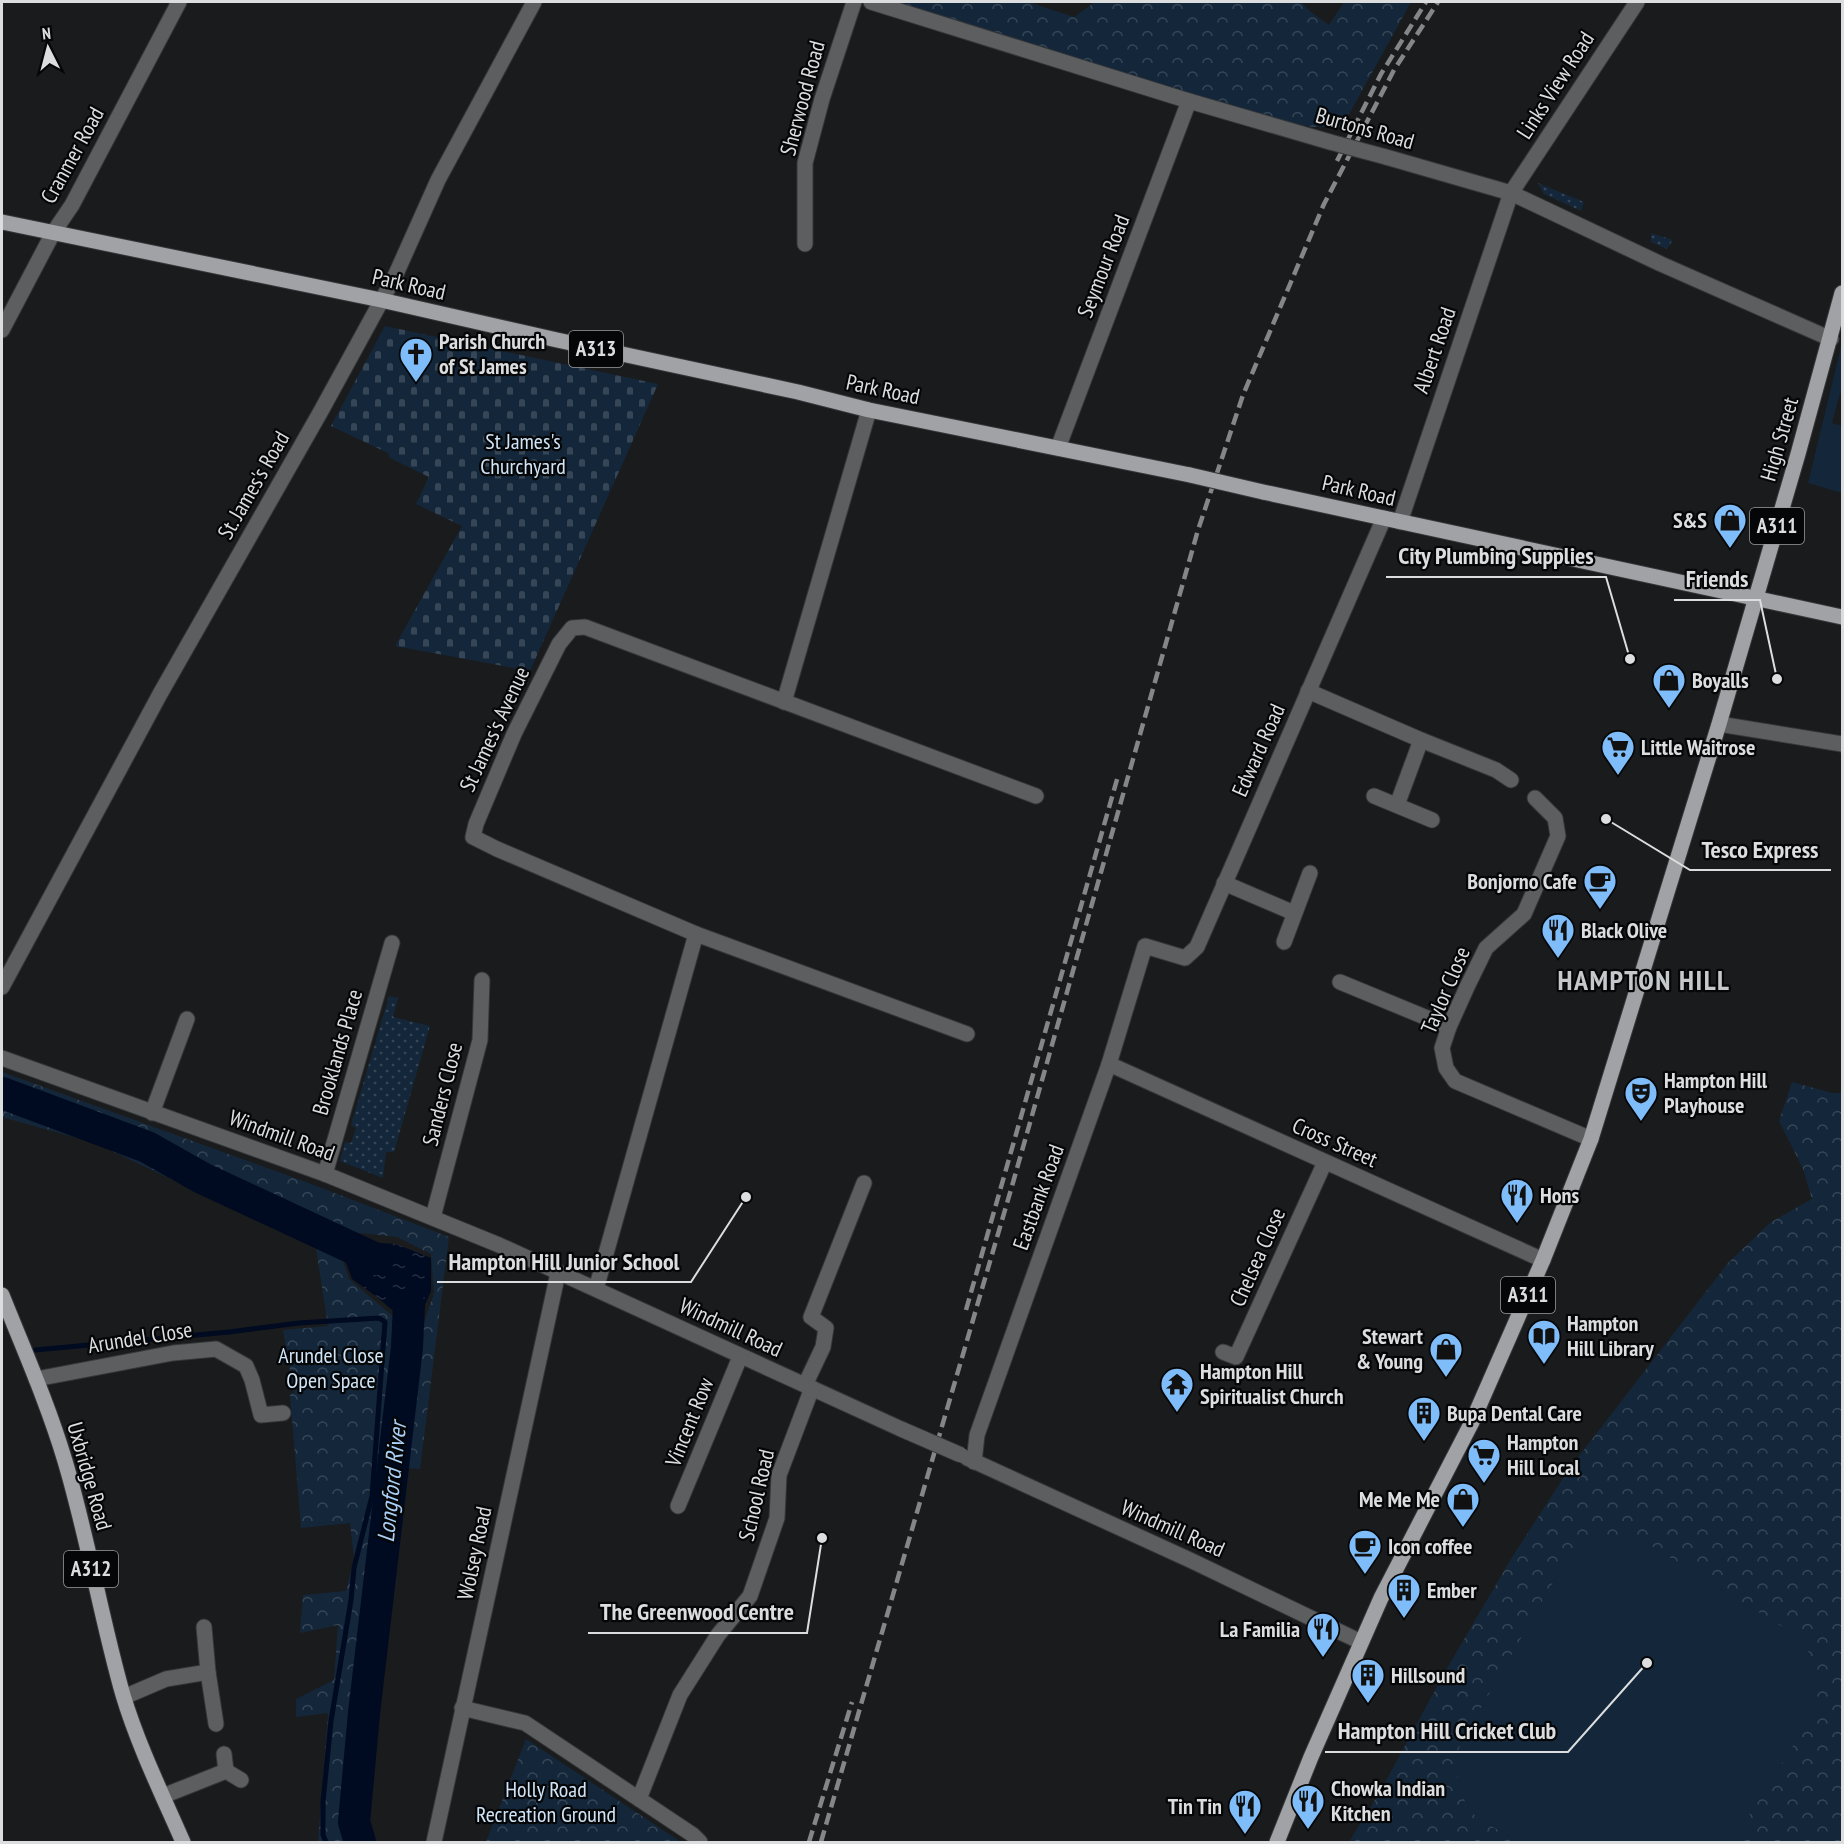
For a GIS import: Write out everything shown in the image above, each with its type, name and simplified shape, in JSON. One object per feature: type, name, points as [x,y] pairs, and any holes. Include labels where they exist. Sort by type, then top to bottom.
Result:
[{"type":"main road","name":"Park Road","points":[[2,222],[381,300],[798,392],[869,410],[1190,475],[1755,598]]},
{"type":"main road","name":"A311","points":[[1831,339],[1842,293]]},
{"type":"main road","name":"High Street","points":[[1719,724],[1831,339]]},
{"type":"main road","name":"A313","points":[[1755,598],[1842,617]]},
{"type":"main road","name":"A311","points":[[1277,1842],[1361,1642],[1472,1422],[1543,1260],[1591,1139],[1719,724]]},
{"type":"main road","name":"Uxbridge Road","points":[[2,1295],[36,1379],[64,1459],[80,1514],[101,1611],[124,1697],[183,1842]]},
{"type":"street","name":"Cranmer Road","points":[[2,330],[53,233],[72,205],[179,2]]},
{"type":"street","name":"St. James's Road","points":[[2,987],[160,694],[396,274],[438,180],[534,2]]},
{"type":"street","name":"Sherwood Road","points":[[805,244],[805,163],[822,99],[854,2]]},
{"type":"street","name":"Burtons Road","points":[[871,2],[1190,101],[1511,194],[1661,264],[1831,339]]},
{"type":"street","name":"Links View Road","points":[[1511,194],[1637,2]]},
{"type":"street","name":"Seymour Road","points":[[1058,448],[1190,101]]},
{"type":"street","name":"Albert Road","points":[[1392,520],[1511,194]]},
{"type":"street","points":[[784,702],[869,410]]},
{"type":"street","name":"Edward Road","points":[[1145,946],[1185,958],[1197,947],[1308,691],[1392,520]]},
{"type":"street","name":"St James's Avenue","points":[[967,1034],[696,934],[473,837],[480,813],[514,734],[554,654],[572,628],[585,627],[1036,796]]},
{"type":"street","points":[[1308,691],[1496,770],[1510,780]]},
{"type":"street","points":[[1719,724],[1842,744]]},
{"type":"street","points":[[1397,805],[1421,740]]},
{"type":"street","points":[[1374,796],[1432,820]]},
{"type":"street","name":"Taylor Close","points":[[1535,798],[1555,818],[1558,836],[1524,914],[1486,948],[1442,1048],[1446,1068],[1455,1081],[1591,1139]]},
{"type":"street","points":[[1284,942],[1310,873]]},
{"type":"street","points":[[1224,883],[1294,913]]},
{"type":"street","points":[[596,1289],[696,934]]},
{"type":"street","name":"Brooklands Place","points":[[325,1174],[392,943]]},
{"type":"street","name":"Eastbank Road","points":[[968,1459],[1109,1064],[1145,946]]},
{"type":"street","name":"Sanders Close","points":[[433,1217],[480,1040],[482,980]]},
{"type":"street","points":[[1340,982],[1449,1028]]},
{"type":"street","points":[[152,1113],[187,1019]]},
{"type":"street","name":"Windmill Road","points":[[2,1058],[325,1174],[433,1217],[1190,1560],[1361,1642]]},
{"type":"street","name":"Cross Street","points":[[1109,1064],[1543,1260]]},
{"type":"street","name":"Chelsea Close","points":[[1223,1352],[1236,1357],[1325,1162]]},
{"type":"street","name":"School Road","points":[[639,1799],[680,1695],[718,1635],[750,1596],[777,1518],[779,1475],[823,1347],[826,1328],[811,1317],[864,1183]]},
{"type":"street","name":"Wolsey Road","points":[[434,1842],[558,1273]]},
{"type":"street","name":"Arundel Close","points":[[36,1379],[173,1353],[216,1349],[246,1366],[261,1415],[283,1413]]},
{"type":"street","name":"Vincent Row","points":[[678,1506],[740,1356]]},
{"type":"street","points":[[204,1627],[216,1724]]},
{"type":"street","points":[[124,1697],[166,1679],[208,1672]]},
{"type":"street","points":[[462,1708],[525,1723],[700,1842]]},
{"type":"street","points":[[224,1754],[226,1772]]},
{"type":"street","points":[[163,1796],[226,1772],[241,1780]]},
{"type":"green space","points":[[897,2],[1028,2],[1074,17],[1095,2],[1301,2],[1329,25],[1344,2],[1411,2],[1342,127],[1312,127],[1245,112]]},
{"type":"green space","points":[[1538,183],[1584,202],[1581,211],[1544,194]]},
{"type":"green space","points":[[1651,233],[1673,240],[1667,249],[1651,242]]},
{"type":"green space","name":"St James's Churchyard","points":[[385,326],[658,384],[530,671],[395,646],[462,526],[416,504],[429,477],[390,458],[388,453],[331,426]]},
{"type":"green space","points":[[1842,343],[1842,394],[1840,393],[1832,423],[1842,426],[1842,493],[1808,483]]},
{"type":"green space","points":[[389,996],[398,998],[393,1017],[430,1026],[394,1152],[386,1152],[383,1178],[340,1161],[345,1142],[351,1143],[356,1128],[351,1125]]},
{"type":"green space","points":[[2,1072],[306,1182],[449,1237],[420,1469],[404,1468],[422,1329],[434,1293],[431,1254],[397,1237],[350,1232],[147,1140],[2,1086]]},
{"type":"green space","points":[[1792,1082],[1832,1093],[1842,1093],[1842,1842],[1349,1842],[1381,1790],[1446,1670],[1511,1559],[1569,1469],[1728,1263],[1771,1222],[1812,1199],[1803,1169],[1779,1121]]},
{"type":"green space","name":"Arundel Close Open Space","points":[[2,1098],[85,1127],[145,1152],[337,1242],[349,1279],[395,1318],[410,1349],[383,1505],[390,1532],[374,1566],[353,1757],[363,1777],[350,1792],[350,1842],[318,1842],[328,1713],[296,1717],[296,1699],[334,1680],[338,1625],[300,1633],[303,1595],[346,1591],[354,1558],[350,1523],[301,1528],[290,1394],[294,1393],[283,1330],[328,1326],[316,1248],[95,1143],[2,1117]]},
{"type":"green space","points":[[1625,1538],[1645,1542],[1794,1634],[1802,1642],[1812,1660],[1815,1679],[1815,1711],[1732,1842],[1519,1842],[1477,1818],[1466,1804],[1460,1789],[1456,1756],[1462,1741],[1563,1565],[1591,1544]]},
{"type":"green space","name":"Holly Road Recreation Ground","points":[[526,1739],[681,1842],[486,1842]]},
{"type":"water","points":[[338,1240],[396,1244],[431,1258],[431,1291],[407,1347],[398,1315],[352,1279]]},
{"type":"waterway","name":"Longford River","points":[[2,1093],[147,1147],[202,1178],[376,1259]]},
{"type":"waterway","name":"Longford River","points":[[360,1842],[354,1822],[364,1713],[407,1347],[409,1305]]},
{"type":"waterway","points":[[35,1350],[229,1332],[299,1323],[379,1318],[385,1322],[372,1496],[354,1568],[331,1721],[323,1802],[323,1835],[326,1842]]},
{"type":"railway","points":[[1337,161],[1381,74],[1426,2]]},
{"type":"railway","points":[[821,1842],[1014,1179],[1198,530],[1243,395],[1324,204],[1394,70],[1438,2]]},
{"type":"railway","points":[[966,1310],[1118,776]]},
{"type":"railway","points":[[809,1842],[852,1702]]},
{"type":"place","name":"Parish Church of St James","points":[[416,383]]},
{"type":"place","name":"S&S","points":[[1730,549]]},
{"type":"place","name":"City Plumbing Supplies","points":[[1630,659]]},
{"type":"place","name":"Friends","points":[[1777,679]]},
{"type":"place","name":"Boyalls","points":[[1669,709]]},
{"type":"place","name":"Little Waitrose","points":[[1618,776]]},
{"type":"place","name":"Tesco Express","points":[[1606,819]]},
{"type":"place","name":"Bonjorno Cafe","points":[[1600,910]]},
{"type":"place","name":"Black Olive","points":[[1558,959]]},
{"type":"place","name":"Hampton Hill Playhouse","points":[[1641,1122]]},
{"type":"place","name":"Hampton Hill Junior School","points":[[746,1197]]},
{"type":"place","name":"Hons","points":[[1517,1224]]},
{"type":"place","name":"Hampton Hill Library","points":[[1544,1365]]},
{"type":"place","name":"Stewart & Young","points":[[1446,1378]]},
{"type":"place","name":"Hampton Hill Spiritualist Church","points":[[1177,1413]]},
{"type":"place","name":"Bupa Dental Care","points":[[1424,1442]]},
{"type":"place","name":"Hampton Hill Local","points":[[1484,1484]]},
{"type":"place","name":"Me Me Me","points":[[1463,1528]]},
{"type":"place","name":"The Greenwood Centre","points":[[822,1538]]},
{"type":"place","name":"Icon coffee","points":[[1365,1575]]},
{"type":"place","name":"Ember","points":[[1404,1619]]},
{"type":"place","name":"La Familia","points":[[1323,1658]]},
{"type":"place","name":"Hampton Hill Cricket Club","points":[[1647,1663]]},
{"type":"place","name":"Hillsound","points":[[1368,1704]]},
{"type":"place","name":"Chowka Indian Kitchen","points":[[1308,1830]]},
{"type":"place","name":"Tin Tin","points":[[1245,1835]]},
{"type":"district","name":"HAMPTON HILL","points":[[1644,980]]}]
